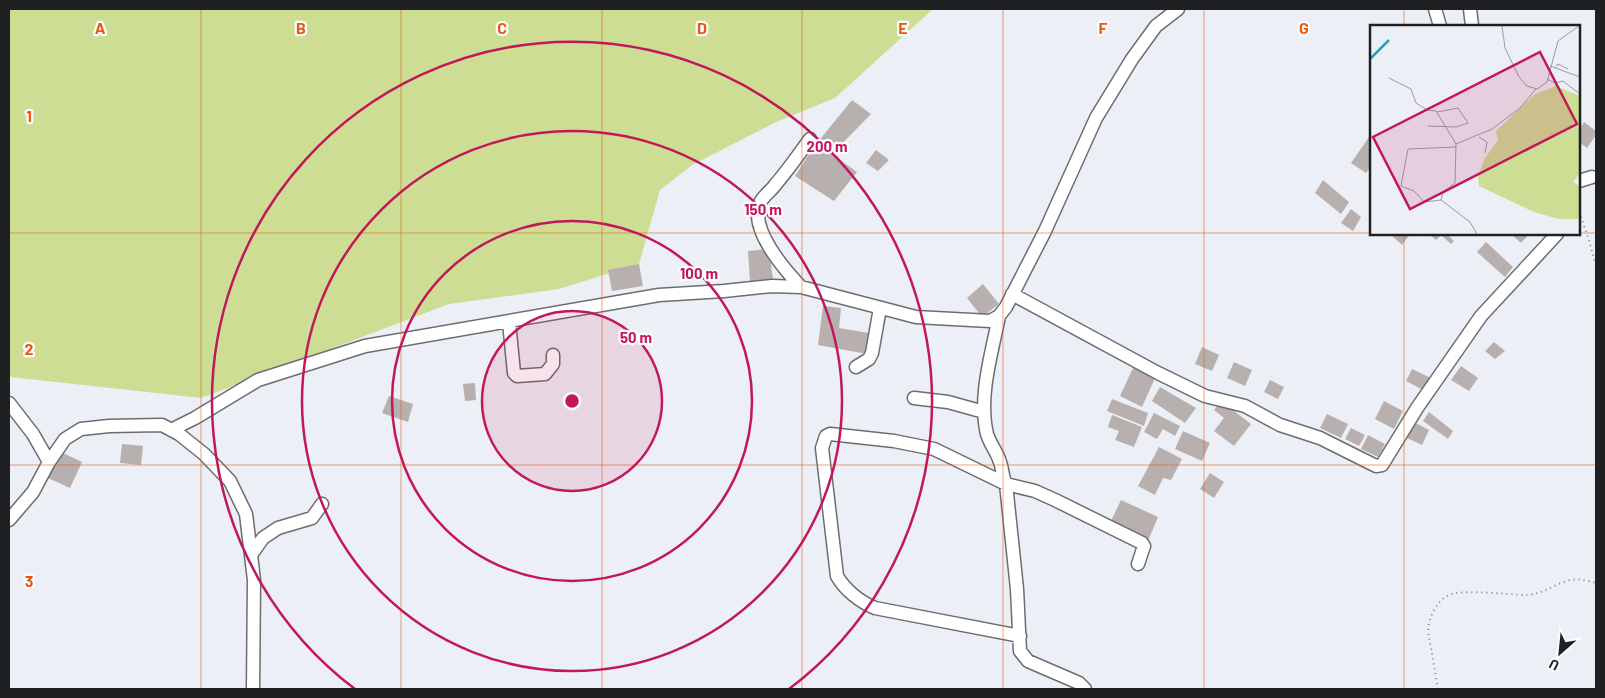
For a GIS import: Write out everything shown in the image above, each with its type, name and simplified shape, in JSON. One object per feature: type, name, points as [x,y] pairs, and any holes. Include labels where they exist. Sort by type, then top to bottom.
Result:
[{"type":"street","points":[[1085,689],[1079,684],[1028,661],[1020,651],[1017,589],[1006,484],[1003,478],[1001,463],[987,436],[984,412],[987,376],[999,316],[1006,307],[1045,231],[1096,118],[1132,59],[1156,26],[1178,9]]},
{"type":"street","points":[[1435,9],[1440,25]]},
{"type":"street","points":[[1470,9],[1472,25]]},
{"type":"street","points":[[801,287],[782,266],[767,244],[758,212],[761,201],[775,186],[810,139]]},
{"type":"street","points":[[1580,181],[1592,177]]},
{"type":"street","points":[[1012,294],[1158,373],[1205,396],[1245,406],[1280,425],[1320,438],[1376,466],[1382,465],[1417,408],[1481,316],[1555,235]]},
{"type":"street","points":[[171,430],[196,418],[258,380],[365,346],[659,295],[772,286],[801,287],[916,317],[990,320],[999,316]]},
{"type":"street","points":[[856,367],[869,359],[872,353],[880,308]]},
{"type":"street","points":[[509,322],[514,373],[518,376],[546,374],[552,364],[553,355]]},
{"type":"street","points":[[914,398],[948,402],[984,412]]},
{"type":"street","points":[[9,403],[33,434],[49,462]]},
{"type":"street","points":[[9,520],[33,492],[49,462],[65,439],[81,428],[162,425],[171,430],[204,454],[230,481],[246,514],[254,580],[253,689]]},
{"type":"street","points":[[1020,636],[875,608],[866,605],[842,585],[837,576],[822,448],[826,436],[830,434],[910,444],[934,449],[1006,484],[1035,491],[1055,500],[1142,543],[1144,546],[1138,564]]},
{"type":"street","points":[[251,555],[263,538],[278,528],[312,518],[322,504]]},
{"type":"path","points":[[1580,215],[1596,266]]},
{"type":"path","points":[[1438,689],[1428,632],[1433,611],[1447,596],[1461,592],[1529,595],[1549,590],[1571,580],[1579,579],[1596,583]]},
{"type":"green space","points":[[9,9],[933,9],[835,98],[776,122],[692,165],[660,190],[639,264],[559,289],[449,304],[201,398],[11,377],[9,374]]},
{"type":"building","points":[[852,100],[871,114],[833,153],[817,143]]},
{"type":"building","points":[[1584,122],[1596,131],[1596,135],[1587,148],[1580,143],[1580,128]]},
{"type":"building","points":[[1370,135],[1370,167],[1366,173],[1351,163]]},
{"type":"building","points":[[816,143],[857,172],[834,201],[795,176]]},
{"type":"building","points":[[876,150],[889,160],[878,171],[866,163]]},
{"type":"building","points":[[1323,180],[1349,202],[1341,214],[1315,193]]},
{"type":"building","points":[[1351,209],[1361,217],[1353,231],[1341,223]]},
{"type":"building","points":[[1391,235],[1409,235],[1402,245]]},
{"type":"building","points":[[1430,235],[1441,235],[1436,240]]},
{"type":"building","points":[[1441,235],[1448,235],[1454,241],[1451,244]]},
{"type":"building","points":[[1512,235],[1528,235],[1521,243]]},
{"type":"building","points":[[1486,242],[1513,267],[1505,277],[1477,252]]},
{"type":"building","points":[[769,249],[773,280],[750,281],[748,251]]},
{"type":"building","points":[[639,264],[643,286],[612,291],[608,270]]},
{"type":"building","points":[[983,284],[999,304],[982,317],[967,298]]},
{"type":"building","points":[[823,306],[841,308],[839,328],[869,333],[867,354],[818,345]]},
{"type":"building","points":[[1494,342],[1505,351],[1495,359],[1485,351]]},
{"type":"building","points":[[1202,347],[1219,355],[1212,371],[1195,364]]},
{"type":"building","points":[[1234,362],[1252,370],[1245,386],[1227,378]]},
{"type":"building","points":[[1461,366],[1478,378],[1469,391],[1451,380]]},
{"type":"building","points":[[1133,368],[1155,378],[1142,407],[1120,396]]},
{"type":"building","points":[[1412,369],[1433,379],[1427,392],[1406,381]]},
{"type":"building","points":[[1270,380],[1284,387],[1278,399],[1264,392]]},
{"type":"building","points":[[475,383],[476,400],[465,401],[463,384]]},
{"type":"building","points":[[1160,387],[1196,408],[1185,423],[1152,401]]},
{"type":"building","points":[[389,396],[413,404],[408,422],[382,413]]},
{"type":"building","points":[[1112,399],[1148,413],[1144,426],[1107,411]]},
{"type":"building","points":[[1221,401],[1251,424],[1234,446],[1214,431],[1224,418],[1214,410]]},
{"type":"building","points":[[1384,401],[1403,411],[1394,429],[1375,419]]},
{"type":"building","points":[[1429,412],[1453,431],[1448,439],[1423,421]]},
{"type":"building","points":[[1154,413],[1180,426],[1175,436],[1163,429],[1157,439],[1144,432]]},
{"type":"building","points":[[1327,414],[1348,424],[1341,438],[1320,428]]},
{"type":"building","points":[[1112,415],[1142,427],[1134,447],[1115,440],[1119,431],[1108,427]]},
{"type":"building","points":[[1412,421],[1429,430],[1422,445],[1405,437]]},
{"type":"building","points":[[1351,428],[1365,435],[1359,446],[1345,439]]},
{"type":"building","points":[[1183,431],[1210,443],[1202,461],[1175,449]]},
{"type":"building","points":[[1368,435],[1385,444],[1378,457],[1361,449]]},
{"type":"building","points":[[122,444],[143,446],[141,465],[120,463]]},
{"type":"building","points":[[1159,447],[1182,459],[1171,480],[1163,478],[1155,495],[1138,486]]},
{"type":"building","points":[[61,452],[82,462],[70,488],[48,478]]},
{"type":"building","points":[[1210,473],[1224,482],[1214,498],[1200,489]]},
{"type":"building","points":[[1121,500],[1158,517],[1148,541],[1110,523]]}]
